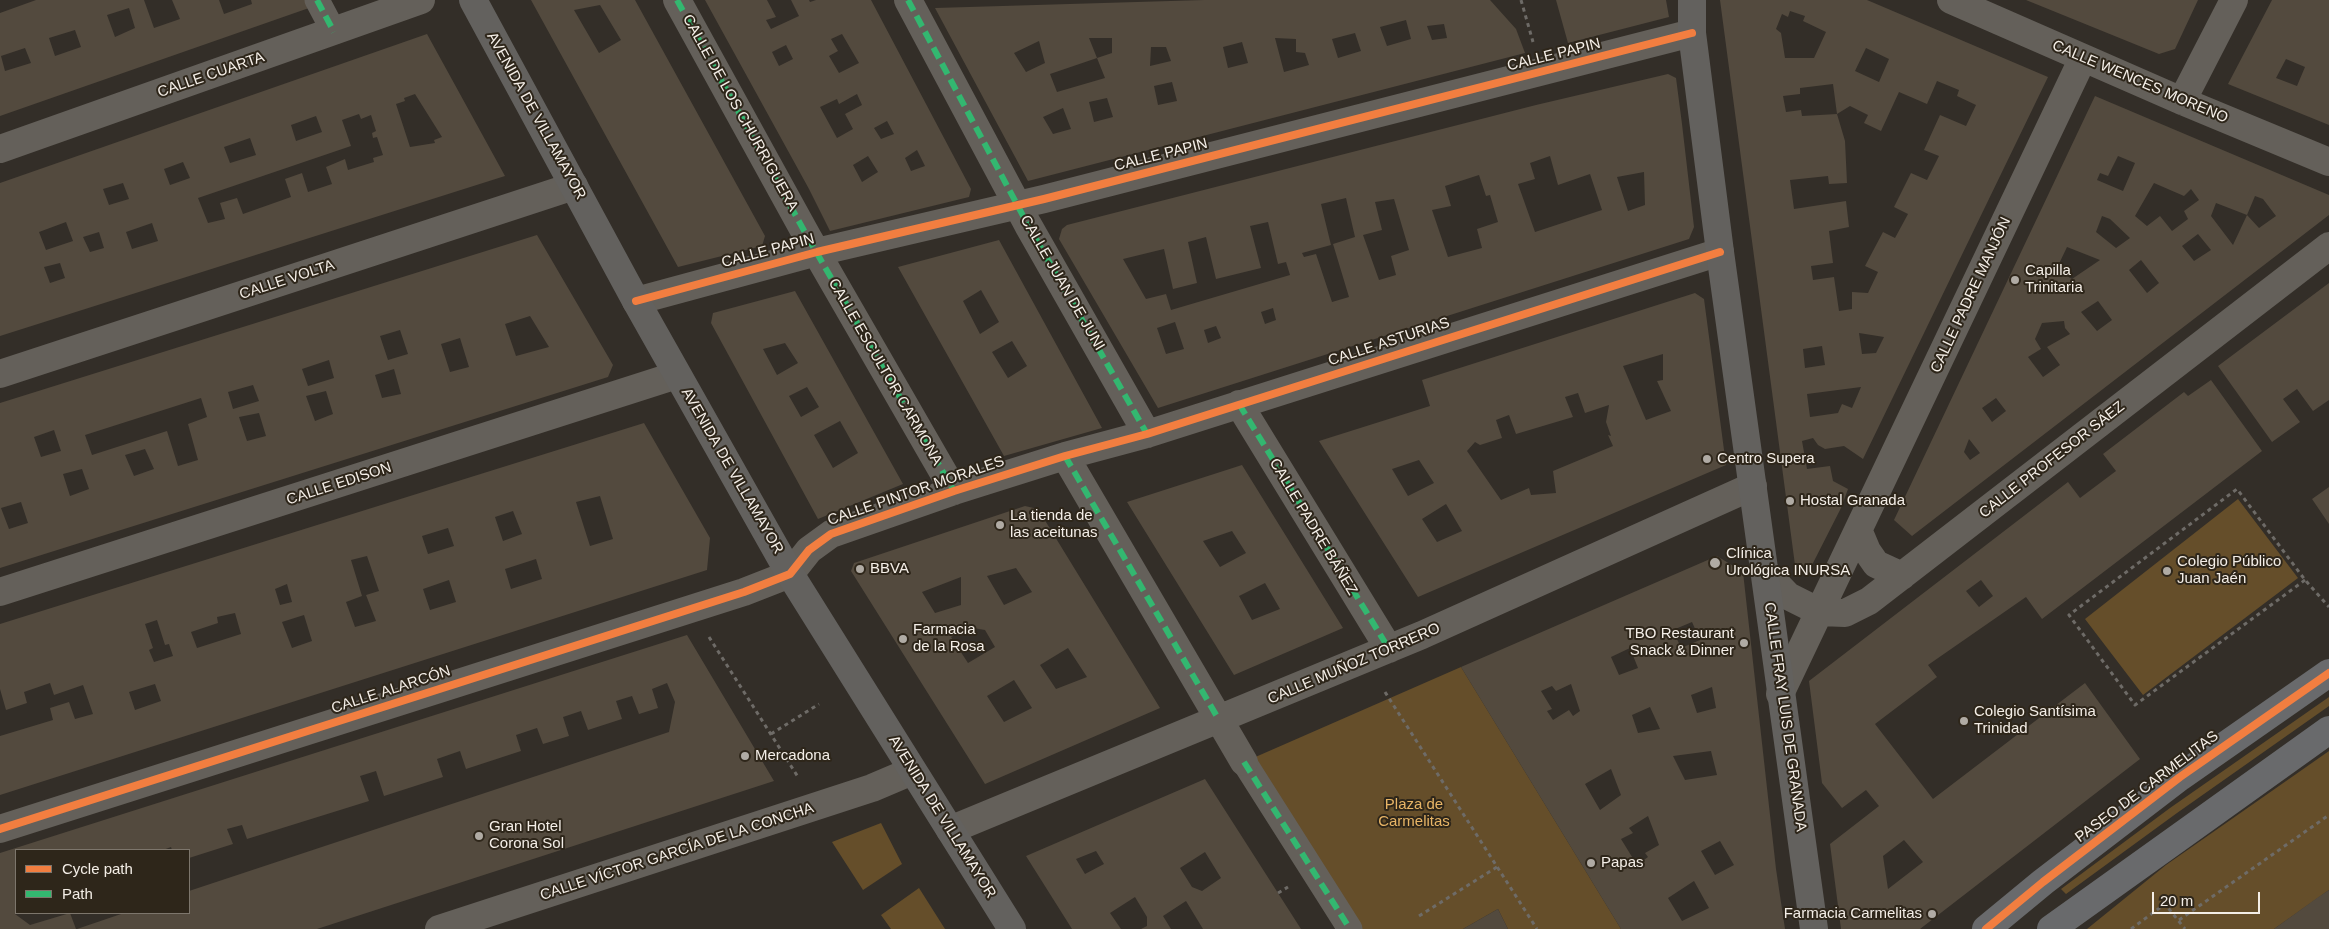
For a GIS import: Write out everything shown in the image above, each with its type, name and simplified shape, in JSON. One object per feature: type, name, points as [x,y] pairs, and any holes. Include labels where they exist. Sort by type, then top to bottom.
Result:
[{"type":"highway","name":"PASEO DE CARMELITAS","points":[[1986,929],[2050,876],[2180,777],[2329,673]]},
{"type":"highway","points":[[2051,929],[2329,730]]},
{"type":"main road","name":"AVENIDA DE VILLAMAYOR","points":[[473,0],[636,301],[790,574],[1012,929]]},
{"type":"main road","name":"CALLE FRAY LUIS DE GRANADA","points":[[1692,0],[1692,33],[1720,252],[1814,929]]},
{"type":"street","points":[[318,0],[334,32]]},
{"type":"street","name":"CALLE CUARTA","points":[[0,149],[421,0]]},
{"type":"street","name":"CALLE DE LOS CHURRIGUERA","points":[[677,0],[817,252]]},
{"type":"street","name":"CALLE JUAN DE JUNI","points":[[908,0],[1018,205],[1146,434]]},
{"type":"street","name":"CALLE WENCES MORENO","points":[[1951,0],[2182,101],[2329,162]]},
{"type":"street","points":[[2182,101],[2234,0]]},
{"type":"street","name":"CALLE PAPIN","points":[[636,301],[817,252],[1018,205],[1692,33]]},
{"type":"street","name":"CALLE PADRE MANJÓN","points":[[1780,694],[1859,532],[2083,58]]},
{"type":"street","name":"CALLE VOLTA","points":[[0,374],[574,186]]},
{"type":"street","name":"CALLE PROFESOR SÁEZ","points":[[1766,573],[1788,596],[1820,612],[1845,613],[1868,601],[2329,246]]},
{"type":"street","name":"CALLE ESCULTOR CARMONA","points":[[817,252],[954,491]]},
{"type":"street","name":"CALLE ASTURIAS","points":[[1065,456],[1146,434],[1720,252]]},
{"type":"street","name":"CALLE EDISON","points":[[0,592],[677,375]]},
{"type":"street","name":"CALLE PADRE BÁÑEZ","points":[[1239,404],[1389,649]]},
{"type":"street","points":[[1065,456],[1244,762],[1350,929]]},
{"type":"street","name":"CALLE PINTOR MORALES","points":[[790,574],[809,550],[831,534],[954,491],[1065,456]]},
{"type":"street","name":"CALLE MUÑOZ TORRERO","points":[[950,830],[1389,649],[1753,486]]},
{"type":"street","points":[[1859,532],[1867,551],[1876,564],[1902,576]]},
{"type":"street","name":"CALLE ALARCÓN","points":[[0,829],[744,592],[790,574]]},
{"type":"street","name":"CALLE VÍCTOR GARCÍA DE LA CONCHA","points":[[440,929],[872,788],[912,771]]},
{"type":"path","points":[[1521,0],[1534,47]]},
{"type":"path","points":[[2305,580],[2135,705],[2069,615],[2237,489],[2305,580],[2329,608]]},
{"type":"path","points":[[706,631],[798,778]]},
{"type":"path","points":[[1385,692],[1537,929]]},
{"type":"path","points":[[771,734],[819,704]]},
{"type":"path","points":[[2179,920],[2329,815]]},
{"type":"path","points":[[1419,916],[1497,867]]},
{"type":"path","points":[[2131,929],[2165,904],[2185,929]]},
{"type":"green space","points":[[2238,499],[2298,578],[2143,695],[2085,619]]},
{"type":"green space","name":"Plaza de Carmelitas","points":[[1461,667],[1621,929],[1508,929],[1498,909],[1463,929],[1350,929],[1244,762]]},
{"type":"green space","points":[[2329,697],[2329,706],[2066,894],[2061,889],[2170,808]]},
{"type":"green space","points":[[2329,751],[2329,890],[2274,929],[2087,929],[2166,865]]},
{"type":"green space","points":[[881,823],[902,864],[863,890],[832,842]]},
{"type":"green space","points":[[919,888],[945,929],[891,929],[881,915]]},
{"type":"building","points":[[36,0],[144,0],[154,28],[180,19],[172,0],[219,0],[224,14],[252,4],[251,0],[305,0],[309,8],[0,116],[0,13]],"holes":[[[129,8],[135,28],[115,37],[107,15]],[[75,30],[81,47],[55,56],[49,38]],[[25,48],[31,63],[5,71],[1,56]]]},
{"type":"building","points":[[531,0],[635,0],[765,236],[762,246],[678,267]],"holes":[[[600,5],[621,40],[599,53],[574,10]]]},
{"type":"building","points":[[705,0],[767,0],[776,17],[766,20],[771,29],[799,16],[791,0],[809,0],[810,2],[816,0],[871,0],[971,189],[969,197],[830,231],[809,189]],"holes":[[[842,34],[859,63],[839,73],[829,56],[838,51],[831,39]],[[786,45],[793,59],[779,66],[772,52]],[[857,94],[862,105],[845,114],[853,129],[837,138],[820,107],[837,99],[839,104]],[[887,121],[894,134],[881,139],[874,128]],[[917,150],[925,166],[911,171],[905,158]],[[868,156],[878,172],[862,182],[853,165]]]},
{"type":"building","points":[[1204,0],[1490,0],[1516,29],[1525,53],[1028,181],[935,8]],"holes":[[[1406,20],[1411,39],[1387,46],[1380,27]],[[1444,24],[1447,38],[1432,40],[1427,26]],[[1355,33],[1361,51],[1338,58],[1332,39]],[[1089,38],[1112,38],[1112,53],[1097,58]],[[1275,38],[1296,39],[1296,52],[1305,53],[1309,65],[1284,72]],[[1039,41],[1045,63],[1026,72],[1014,53]],[[1242,42],[1248,63],[1228,68],[1223,47]],[[1151,47],[1166,47],[1171,61],[1150,66]],[[1097,58],[1105,78],[1057,92],[1050,74]],[[1172,82],[1177,101],[1158,105],[1154,86]],[[1107,98],[1113,117],[1094,122],[1089,102]],[[1063,108],[1071,129],[1053,134],[1043,117]]]},
{"type":"building","points":[[1556,0],[1666,0],[1669,17],[1568,43]]},
{"type":"building","points":[[1720,0],[1867,0],[2048,77],[1863,459],[1844,446],[1825,449],[1818,445],[1813,438],[1802,441],[1807,469],[1830,466],[1833,481],[1848,489],[1841,508],[1812,565],[1805,568],[1795,565]],"holes":[[[1790,11],[1805,16],[1803,21],[1826,32],[1814,58],[1785,58],[1781,33],[1776,29],[1782,14],[1788,17]],[[1866,48],[1889,59],[1879,82],[1855,71]],[[1937,81],[1959,90],[1957,96],[1976,105],[1966,126],[1940,115],[1924,150],[1939,156],[1927,180],[1911,173],[1894,207],[1908,214],[1895,238],[1883,232],[1865,266],[1878,272],[1868,293],[1852,292],[1852,309],[1839,311],[1834,277],[1813,280],[1811,266],[1833,263],[1829,231],[1849,227],[1846,201],[1794,209],[1790,180],[1828,176],[1829,184],[1847,183],[1845,141],[1837,114],[1850,106],[1868,115],[1864,123],[1881,131],[1899,92],[1927,104]],[[1833,84],[1837,114],[1802,116],[1801,110],[1786,112],[1783,96],[1800,94],[1800,88]],[[1859,333],[1884,337],[1876,353],[1862,354]],[[1822,346],[1825,365],[1805,368],[1803,349]],[[1861,387],[1852,408],[1842,404],[1838,413],[1810,417],[1807,394]]]},
{"type":"building","points":[[2026,0],[2198,0],[2175,49],[2159,54]]},
{"type":"building","points":[[2272,0],[2329,0],[2329,125],[2228,84]],"holes":[[[2286,59],[2305,67],[2297,86],[2276,78]]]},
{"type":"building","points":[[427,34],[505,176],[0,336],[0,183]],"holes":[[[415,94],[442,137],[434,140],[435,143],[410,147],[396,104],[405,101],[404,98]],[[359,114],[361,119],[371,115],[376,131],[372,133],[373,138],[377,137],[383,155],[373,158],[374,162],[348,170],[345,159],[326,167],[332,184],[308,192],[302,173],[285,179],[291,197],[243,214],[237,198],[220,203],[225,219],[208,223],[198,198],[351,146],[342,120]],[[316,116],[322,132],[296,141],[291,125]],[[250,138],[256,155],[230,163],[224,147]],[[183,162],[190,178],[170,185],[164,169]],[[123,183],[129,199],[109,205],[103,189]],[[66,222],[73,241],[46,250],[39,232]],[[152,223],[158,241],[132,249],[126,232]],[[99,232],[104,248],[90,252],[83,237]],[[60,263],[65,278],[50,283],[44,267]]]},
{"type":"building","points":[[1668,74],[1676,78],[1694,227],[1689,239],[1158,408],[1059,239],[1062,229],[1067,225],[1536,105]],"holes":[[[1550,156],[1558,185],[1590,174],[1602,210],[1535,232],[1518,184],[1535,179],[1530,163]],[[1644,172],[1645,205],[1628,211],[1617,177]],[[1479,175],[1486,196],[1490,195],[1498,222],[1477,229],[1482,248],[1448,257],[1432,210],[1451,206],[1445,186]],[[1346,198],[1355,237],[1333,244],[1349,297],[1332,302],[1316,254],[1304,257],[1302,253],[1331,245],[1321,204]],[[1394,199],[1409,250],[1391,256],[1396,275],[1379,280],[1363,235],[1382,230],[1375,202]],[[1268,222],[1278,264],[1286,262],[1290,275],[1171,310],[1166,294],[1146,299],[1123,259],[1164,249],[1173,289],[1197,283],[1188,242],[1206,237],[1216,279],[1261,268],[1250,226]],[[1273,308],[1276,320],[1265,324],[1261,312]],[[1175,322],[1184,349],[1166,354],[1157,328]],[[1216,326],[1221,338],[1208,343],[1204,330]]]},
{"type":"building","points":[[2095,96],[2329,195],[2329,215],[1912,536],[1894,520]],"holes":[[[2118,156],[2135,163],[2123,191],[2097,180],[2100,173],[2108,176]],[[2154,183],[2184,196],[2191,189],[2199,200],[2184,211],[2188,219],[2172,231],[2160,216],[2147,226],[2135,216]],[[2255,196],[2263,199],[2276,216],[2259,228],[2247,215]],[[2216,203],[2247,215],[2233,245],[2211,216]],[[2102,216],[2110,219],[2130,238],[2116,248],[2096,232]],[[2198,234],[2211,250],[2194,261],[2182,246]],[[2067,247],[2100,260],[2072,279],[2056,270]],[[2141,260],[2159,283],[2147,293],[2129,270]],[[2098,301],[2112,320],[2097,331],[2081,312]],[[2064,321],[2065,328],[2070,334],[2047,347],[2060,365],[2043,377],[2028,357],[2041,349],[2035,339],[2042,323]],[[1996,398],[2006,411],[1992,422],[1982,408]],[[1969,439],[1980,453],[1970,460],[1964,452]]]},
{"type":"building","points":[[537,235],[613,365],[608,377],[0,568],[0,403]],"holes":[[[530,316],[549,347],[516,356],[505,324]],[[400,330],[408,354],[388,360],[380,336]],[[460,338],[469,367],[450,372],[441,344]],[[329,360],[334,378],[308,386],[302,369]],[[394,369],[401,394],[382,398],[375,375]],[[253,385],[259,401],[233,409],[228,392]],[[326,391],[333,414],[315,421],[306,396]],[[201,398],[207,417],[188,424],[198,460],[178,466],[167,431],[92,455],[85,435]],[[259,413],[266,436],[247,441],[239,417]],[[54,430],[61,451],[41,457],[34,437]],[[145,449],[154,469],[134,476],[125,455]],[[82,469],[89,489],[70,496],[63,474]],[[21,502],[28,523],[9,529],[1,508]]]},
{"type":"building","points":[[999,240],[1102,428],[1004,456],[898,267]],"holes":[[[981,290],[999,322],[980,334],[963,301]],[[1012,341],[1027,366],[1008,378],[992,352]]]},
{"type":"building","points":[[2329,283],[2329,400],[2313,411],[2297,389],[2283,399],[2300,422],[2272,442],[2218,366]]},
{"type":"building","points":[[795,291],[903,484],[818,519],[711,323],[713,313]],"holes":[[[785,343],[798,363],[777,375],[763,349]],[[807,387],[819,407],[801,417],[789,396]],[[840,421],[858,453],[833,468],[814,435]]]},
{"type":"building","points":[[1695,293],[1704,299],[1726,465],[1418,597],[1319,441],[1430,406],[1422,380]],"holes":[[[1663,354],[1663,380],[1657,381],[1671,411],[1646,420],[1623,366]],[[1578,393],[1585,413],[1609,405],[1606,422],[1611,436],[1608,435],[1613,446],[1553,471],[1556,493],[1531,495],[1529,488],[1501,500],[1467,451],[1475,442],[1480,445],[1502,438],[1496,420],[1509,415],[1516,434],[1573,417],[1565,397]],[[1419,460],[1434,483],[1408,496],[1392,469]],[[1446,504],[1462,531],[1437,542],[1422,519]]]},
{"type":"building","points":[[2211,380],[2262,451],[2042,619],[2026,597],[1928,665],[1937,677],[1875,724],[1933,799],[2085,683],[2140,759],[1920,929],[1841,929],[1830,844],[1879,806],[1866,790],[1842,808],[1822,783],[1809,681],[2068,482],[2080,498],[2116,471],[2103,454],[2184,392],[2188,396]],"holes":[[[1981,580],[1993,596],[1979,607],[1966,591]],[[1904,840],[1923,862],[1888,889],[1883,856]]]},
{"type":"building","points":[[644,423],[710,538],[707,570],[0,795],[0,736],[53,720],[50,708],[69,702],[75,719],[93,714],[83,685],[54,695],[50,683],[24,692],[27,703],[6,710],[0,689],[0,624]],"holes":[[[600,496],[613,539],[590,546],[576,502]],[[513,511],[522,534],[503,541],[495,517]],[[448,528],[454,546],[428,554],[422,536]],[[367,556],[379,591],[366,595],[376,621],[355,627],[346,602],[362,596],[351,560]],[[536,559],[542,579],[511,589],[505,569]],[[449,580],[456,602],[430,610],[423,589]],[[287,584],[292,602],[280,605],[275,589]],[[235,613],[241,634],[197,648],[191,632],[218,623],[217,617]],[[304,615],[312,641],[292,648],[282,622]],[[157,620],[165,645],[169,644],[173,656],[154,662],[149,650],[153,648],[145,624]],[[155,684],[161,701],[135,710],[129,692]]]},
{"type":"building","points":[[1242,465],[1343,628],[1234,675],[1127,502]],"holes":[[[1232,531],[1246,553],[1220,567],[1203,541]],[[1265,583],[1280,609],[1252,620],[1239,596]]]},
{"type":"building","points":[[2329,487],[2329,524],[2312,499]]},
{"type":"building","points":[[1025,506],[1038,509],[1160,708],[985,784],[851,571],[854,563]],"holes":[[[1016,568],[1032,592],[1004,605],[987,576]],[[961,577],[961,605],[935,613],[922,592]],[[961,626],[985,630],[995,647],[968,663],[951,637],[961,631]],[[1068,648],[1087,677],[1056,689],[1040,665]],[[1014,680],[1032,708],[1004,722],[987,696]]]},
{"type":"building","points":[[1717,556],[1743,572],[1776,869],[1785,929],[1621,929],[1461,667]],"holes":[[[1692,622],[1700,640],[1681,648],[1673,630]],[[1630,648],[1638,668],[1619,675],[1611,657]],[[1571,684],[1580,711],[1573,716],[1569,710],[1553,720],[1547,711],[1552,709],[1541,691],[1552,686],[1556,691]],[[1712,687],[1716,708],[1697,713],[1691,695]],[[1650,707],[1660,729],[1638,733],[1632,715]],[[1711,751],[1717,775],[1685,780],[1673,756]],[[1611,769],[1621,795],[1600,810],[1585,784]],[[1648,816],[1659,845],[1645,853],[1648,857],[1637,865],[1621,839],[1633,833],[1629,828]],[[1720,841],[1734,865],[1715,875],[1701,851]],[[1694,881],[1709,908],[1682,921],[1668,898]]]},
{"type":"building","points":[[687,635],[774,781],[317,929],[77,929],[121,914],[190,914],[190,891],[669,732],[675,702],[667,683],[652,689],[658,708],[639,714],[632,696],[616,701],[622,719],[588,730],[581,711],[563,717],[569,736],[543,744],[537,728],[516,735],[521,751],[466,769],[460,751],[437,759],[443,777],[384,796],[376,771],[360,776],[369,801],[247,839],[242,825],[227,829],[233,844],[190,858],[190,849],[172,849],[171,847],[166,849],[15,849],[15,914],[30,925],[70,914],[76,929],[0,929],[0,853]]},
{"type":"building","points":[[1205,779],[1301,929],[1203,929],[1186,901],[1163,916],[1171,929],[1141,929],[1147,926],[1147,917],[1135,897],[1110,913],[1121,929],[1072,929],[1026,856]],"holes":[[[1096,851],[1104,864],[1085,874],[1076,859]],[[1205,852],[1221,878],[1202,891],[1192,887],[1180,868]]]},
{"type":"building","points":[[2329,890],[2329,929],[2274,929],[2317,898]]},
{"type":"building","points":[[1498,909],[1508,929],[1463,929]]},
{"type":"marked path","points":[[317,0],[334,32]]},
{"type":"marked path","points":[[677,0],[807,236],[954,491]]},
{"type":"marked path","points":[[908,0],[1028,225],[1147,434]]},
{"type":"marked path","points":[[1239,404],[1389,649]]},
{"type":"marked path","points":[[1065,456],[1219,720]]},
{"type":"marked path","points":[[1244,762],[1350,929]]},
{"type":"cycle path","points":[[636,301],[817,252],[1044,199],[1692,33]]},
{"type":"cycle path","points":[[0,829],[744,592],[790,574],[809,550],[831,534],[954,491],[1065,456],[1147,434],[1720,252]]},
{"type":"cycle path","points":[[1986,929],[2043,882],[2180,777],[2329,673]]},
{"type":"place","name":"Capilla Trinitaria","points":[[2015,280]]},
{"type":"place","name":"Centro Supera","points":[[1707,459]]},
{"type":"place","name":"Hostal Granada","points":[[1790,501]]},
{"type":"place","name":"La tienda de las aceitunas","points":[[1000,525]]},
{"type":"place","name":"Clínica Urológica INURSA","points":[[1715,563]]},
{"type":"place","name":"BBVA","points":[[860,569]]},
{"type":"place","name":"Colegio Público Juan Jaén","points":[[2167,571]]},
{"type":"place","name":"Farmacia de la Rosa","points":[[903,639]]},
{"type":"place","name":"TBO Restaurant Snack & Dinner","points":[[1744,643]]},
{"type":"place","name":"Colegio Santísima Trinidad","points":[[1964,721]]},
{"type":"place","name":"Mercadona","points":[[745,756]]},
{"type":"place","name":"Gran Hotel Corona Sol","points":[[479,836]]},
{"type":"place","name":"Papas","points":[[1591,863]]},
{"type":"place","name":"Farmacia Carmelitas","points":[[1932,914]]}]
